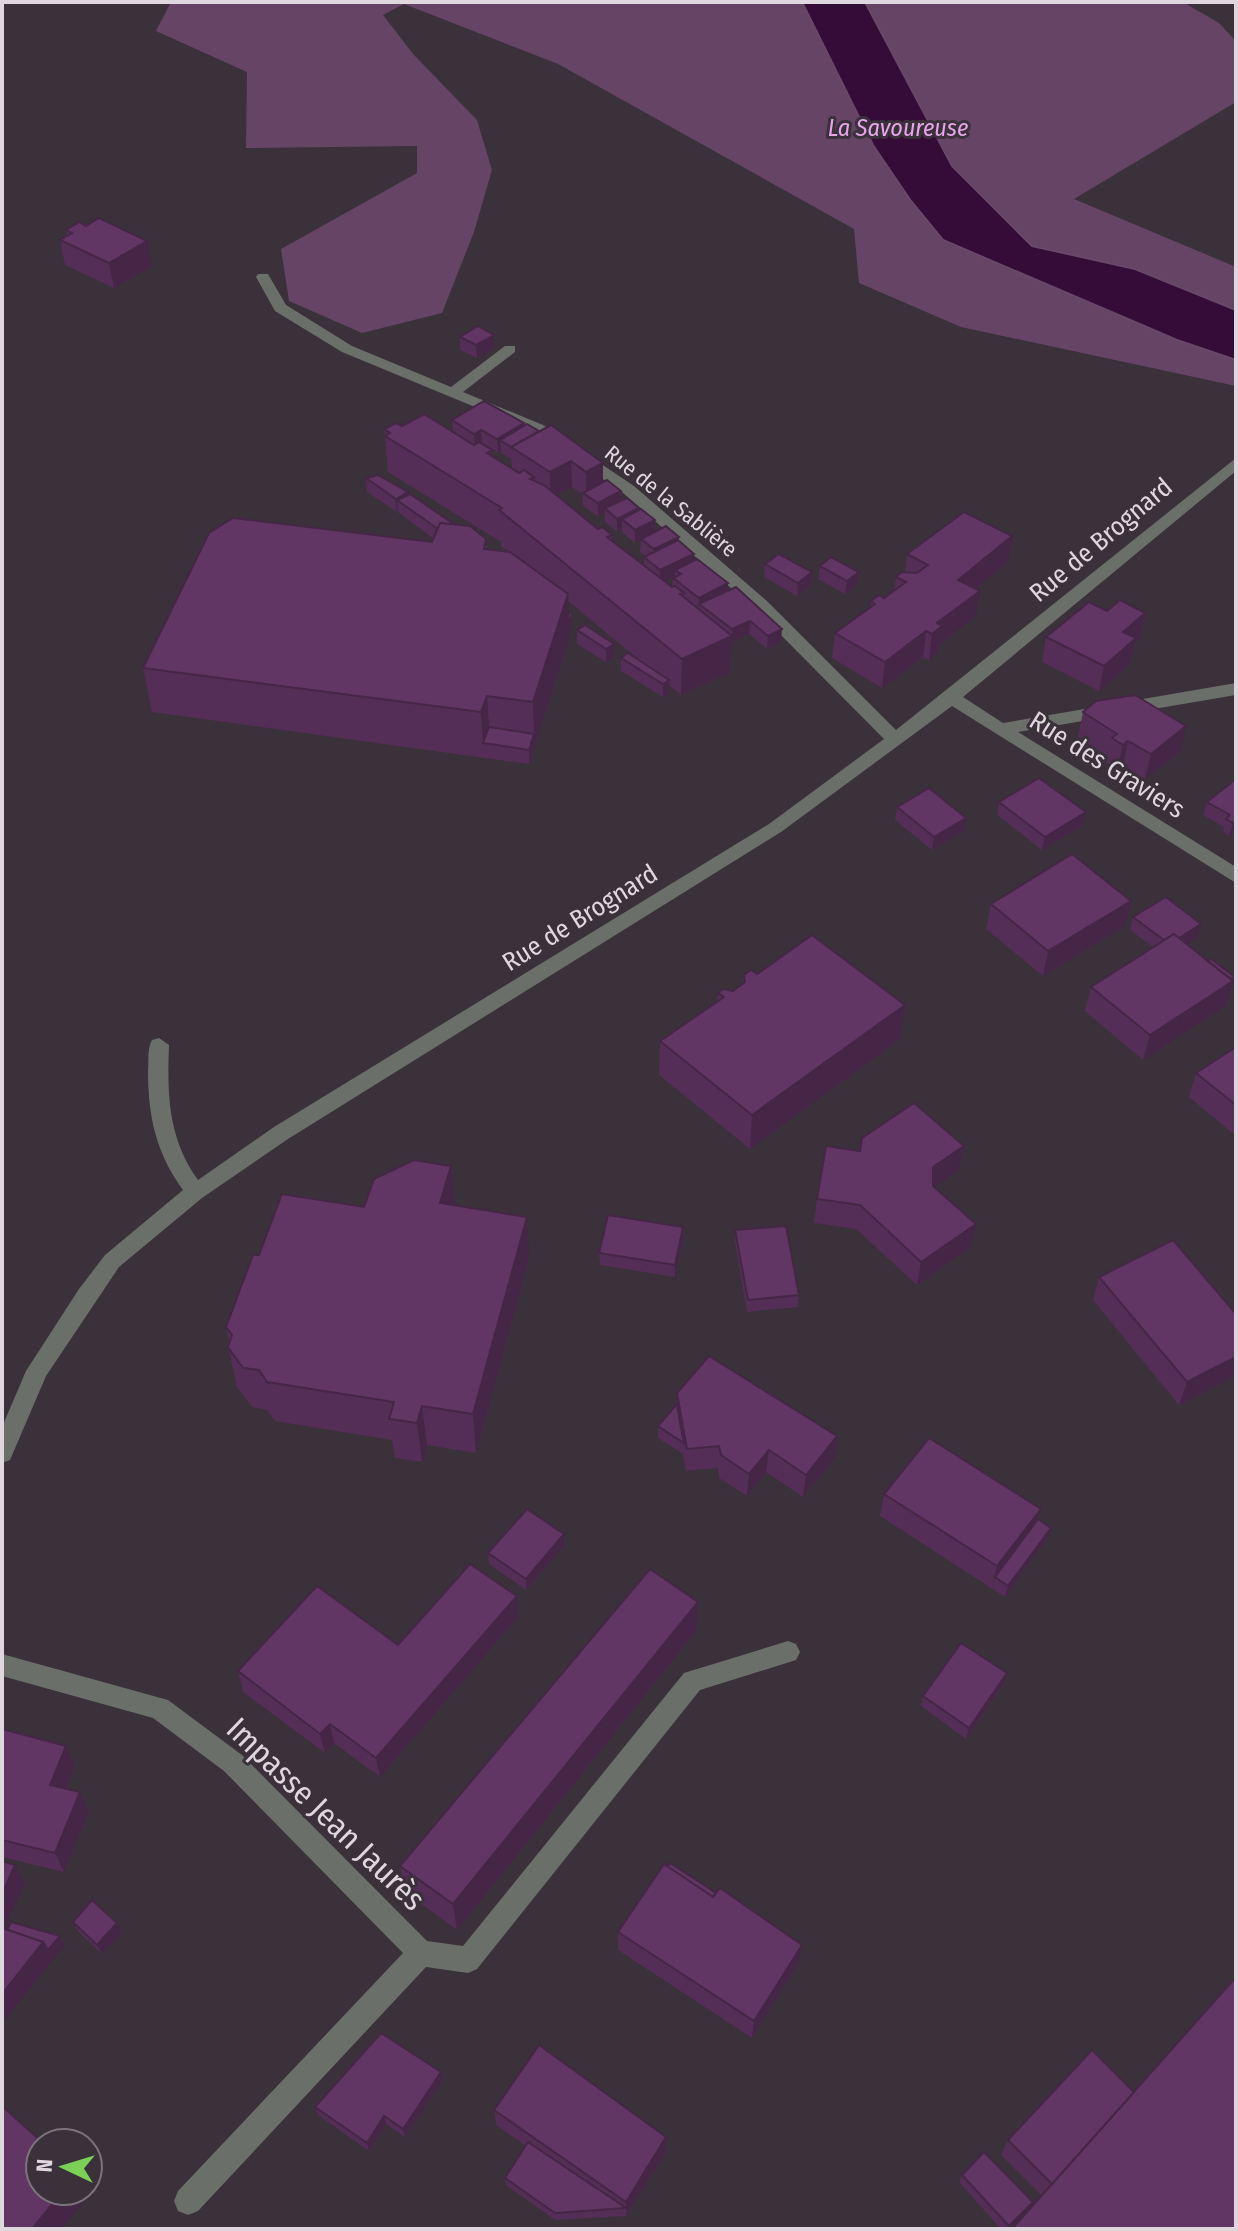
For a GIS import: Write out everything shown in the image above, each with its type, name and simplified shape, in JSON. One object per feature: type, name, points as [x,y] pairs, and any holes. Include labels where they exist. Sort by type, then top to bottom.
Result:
[{"type":"street","name":"Rue de la Sablière","points":[[263,277],[280,308],[347,349],[455,391],[538,428],[628,489],[762,606],[896,740]]},
{"type":"street","points":[[455,391],[510,349]]},
{"type":"street","name":"Rue de Brognard","points":[[2,1453],[37,1371],[103,1272],[195,1192],[281,1133],[775,828],[951,698],[1236,463]]},
{"type":"street","points":[[1001,729],[1236,689]]},
{"type":"street","name":"Rue des Graviers","points":[[951,698],[1236,876]]},
{"type":"street","points":[[159,1045],[157,1106],[170,1160],[195,1192]]},
{"type":"street","name":"Impasse Jean Jaurès","points":[[2,1665],[159,1708],[233,1763],[421,1953],[468,1960],[692,1681],[788,1652]]},
{"type":"street","name":"Impasse Jean Jaurès","points":[[188,2201],[421,1953]]},
{"type":"shaded area","points":[[171,2],[1183,2],[1219,23],[1236,41],[1236,102],[1074,199],[1236,267],[1236,386],[961,327],[859,283],[854,229],[558,64],[404,4],[383,15],[414,55],[477,120],[492,170],[474,232],[442,313],[362,333],[289,301],[281,249],[417,173],[417,146],[246,148],[247,72],[156,31]]},
{"type":"water","name":"La Savoureuse","points":[[802,2],[865,2],[952,166],[1032,246],[1135,269],[1236,310],[1236,360],[1177,340],[943,240],[911,201],[873,145]]},
{"type":"building","points":[[99,218],[147,241],[109,263],[60,240],[72,233],[66,230],[79,222],[86,226]]},
{"type":"building","points":[[478,326],[494,335],[476,345],[460,337]]},
{"type":"building","points":[[484,401],[524,423],[497,439],[481,430],[474,434],[452,420]]},
{"type":"building","points":[[424,414],[474,445],[479,442],[492,450],[487,453],[519,473],[524,470],[534,477],[530,479],[544,485],[598,529],[602,527],[612,535],[607,537],[684,593],[680,594],[732,636],[682,659],[499,510],[502,508],[385,436],[390,433],[384,429],[396,423],[402,426]]},
{"type":"building","points":[[527,424],[539,431],[511,447],[500,440]]},
{"type":"building","points":[[551,425],[603,463],[586,472],[571,461],[550,472],[511,447]]},
{"type":"building","points":[[378,475],[408,492],[396,499],[366,478]]},
{"type":"building","points":[[607,480],[621,491],[598,503],[583,493]]},
{"type":"building","points":[[410,494],[455,525],[440,523],[438,529],[397,500]]},
{"type":"building","points":[[627,498],[639,508],[617,519],[605,508]]},
{"type":"building","points":[[641,509],[655,520],[635,530],[622,519]]},
{"type":"building","points":[[964,512],[1012,536],[958,580],[980,591],[937,623],[942,626],[932,634],[926,631],[885,662],[835,633],[875,604],[871,601],[879,595],[884,598],[906,582],[896,577],[902,572],[917,573],[928,565],[907,554]]},
{"type":"building","points":[[233,518],[432,542],[440,523],[470,526],[486,539],[484,549],[510,552],[568,594],[533,702],[487,696],[481,712],[143,668],[209,533]]},
{"type":"building","points":[[666,526],[679,537],[654,549],[641,539]]},
{"type":"building","points":[[678,540],[694,554],[660,570],[644,557]]},
{"type":"building","points":[[779,554],[812,572],[798,583],[765,564]]},
{"type":"building","points":[[831,557],[859,572],[847,581],[820,566]]},
{"type":"building","points":[[697,559],[728,583],[699,598],[673,578],[681,574],[675,570]]},
{"type":"building","points":[[736,587],[782,629],[768,636],[750,621],[732,629],[699,604]]},
{"type":"building","points":[[1120,600],[1145,613],[1123,632],[1136,638],[1104,666],[1046,637],[1089,602],[1107,611]]},
{"type":"building","points":[[585,625],[614,644],[606,649],[577,630]]},
{"type":"building","points":[[628,653],[669,680],[663,684],[621,658]]},
{"type":"building","points":[[1135,695],[1186,726],[1151,754],[1128,741],[1123,745],[1112,738],[1117,734],[1083,712],[1096,701]]},
{"type":"building","points":[[489,727],[534,734],[529,750],[483,743]]},
{"type":"building","points":[[1039,778],[1086,812],[1045,837],[999,802]]},
{"type":"building","points":[[1236,779],[1236,820],[1233,823],[1226,819],[1230,815],[1207,802]]},
{"type":"building","points":[[929,788],[966,818],[934,837],[897,807]]},
{"type":"building","points":[[1072,854],[1131,901],[1048,951],[991,904]]},
{"type":"building","points":[[1166,897],[1201,924],[1179,938],[1174,934],[1164,940],[1133,917]]},
{"type":"building","points":[[1174,934],[1233,981],[1150,1035],[1091,987]]},
{"type":"building","points":[[812,935],[905,1005],[752,1115],[660,1041],[724,997],[718,993],[723,989],[733,991],[745,982],[744,975],[751,970],[757,974]]},
{"type":"building","points":[[1211,959],[1235,977],[1231,979],[1208,961]]},
{"type":"building","points":[[1236,1047],[1236,1105],[1196,1073]]},
{"type":"building","points":[[914,1103],[964,1146],[933,1167],[933,1186],[976,1224],[921,1262],[860,1205],[817,1199],[826,1146],[860,1151],[862,1138]]},
{"type":"building","points":[[414,1160],[451,1166],[440,1203],[527,1217],[473,1414],[422,1406],[417,1423],[389,1419],[394,1402],[267,1382],[259,1370],[243,1368],[228,1347],[232,1335],[226,1327],[253,1255],[259,1255],[282,1194],[364,1207],[374,1179]]},
{"type":"building","points":[[608,1215],[683,1227],[675,1265],[599,1253]]},
{"type":"building","points":[[786,1226],[799,1295],[748,1300],[735,1230]]},
{"type":"building","points":[[1173,1240],[1236,1314],[1236,1357],[1187,1382],[1099,1277]]},
{"type":"building","points":[[709,1356],[837,1436],[806,1475],[769,1450],[749,1474],[721,1455],[719,1446],[687,1449],[677,1393]]},
{"type":"building","points":[[677,1404],[680,1423],[684,1443],[658,1426]]},
{"type":"building","points":[[929,1438],[1041,1509],[997,1566],[884,1494]]},
{"type":"building","points":[[527,1509],[564,1534],[526,1579],[488,1553]]},
{"type":"building","points":[[1038,1519],[1051,1528],[1008,1586],[995,1577]]},
{"type":"building","points":[[470,1564],[517,1596],[376,1758],[330,1724],[320,1734],[238,1671],[317,1586],[398,1645]]},
{"type":"building","points":[[650,1569],[698,1602],[453,1904],[400,1866]]},
{"type":"building","points":[[961,1643],[1007,1673],[969,1728],[923,1696]]},
{"type":"building","points":[[2,1729],[66,1746],[50,1785],[80,1792],[55,1853],[2,1840]]},
{"type":"building","points":[[2,1861],[15,1865],[2,1894]]},
{"type":"building","points":[[670,1863],[716,1893],[713,1897],[667,1867]]},
{"type":"building","points":[[664,1864],[713,1897],[720,1888],[802,1945],[754,2021],[618,1932]]},
{"type":"building","points":[[92,1900],[117,1923],[97,1945],[73,1922]]},
{"type":"building","points":[[11,1922],[60,1936],[48,1950],[43,1942],[7,1930]]},
{"type":"building","points":[[2,1928],[43,1942],[2,1994]]},
{"type":"building","points":[[1236,1977],[1236,2229],[1012,2229]]},
{"type":"building","points":[[381,2033],[441,2072],[403,2129],[384,2116],[367,2143],[315,2107]]},
{"type":"building","points":[[539,2045],[666,2137],[626,2202],[494,2110]]},
{"type":"building","points":[[1092,2050],[1134,2092],[1052,2184],[1008,2140]]},
{"type":"building","points":[[2,2106],[25,2127],[24,2207],[50,2207],[32,2229],[2,2229]]},
{"type":"building","points":[[528,2142],[626,2208],[555,2213],[505,2178]]},
{"type":"building","points":[[984,2152],[1033,2202],[1009,2226],[962,2175]]}]
